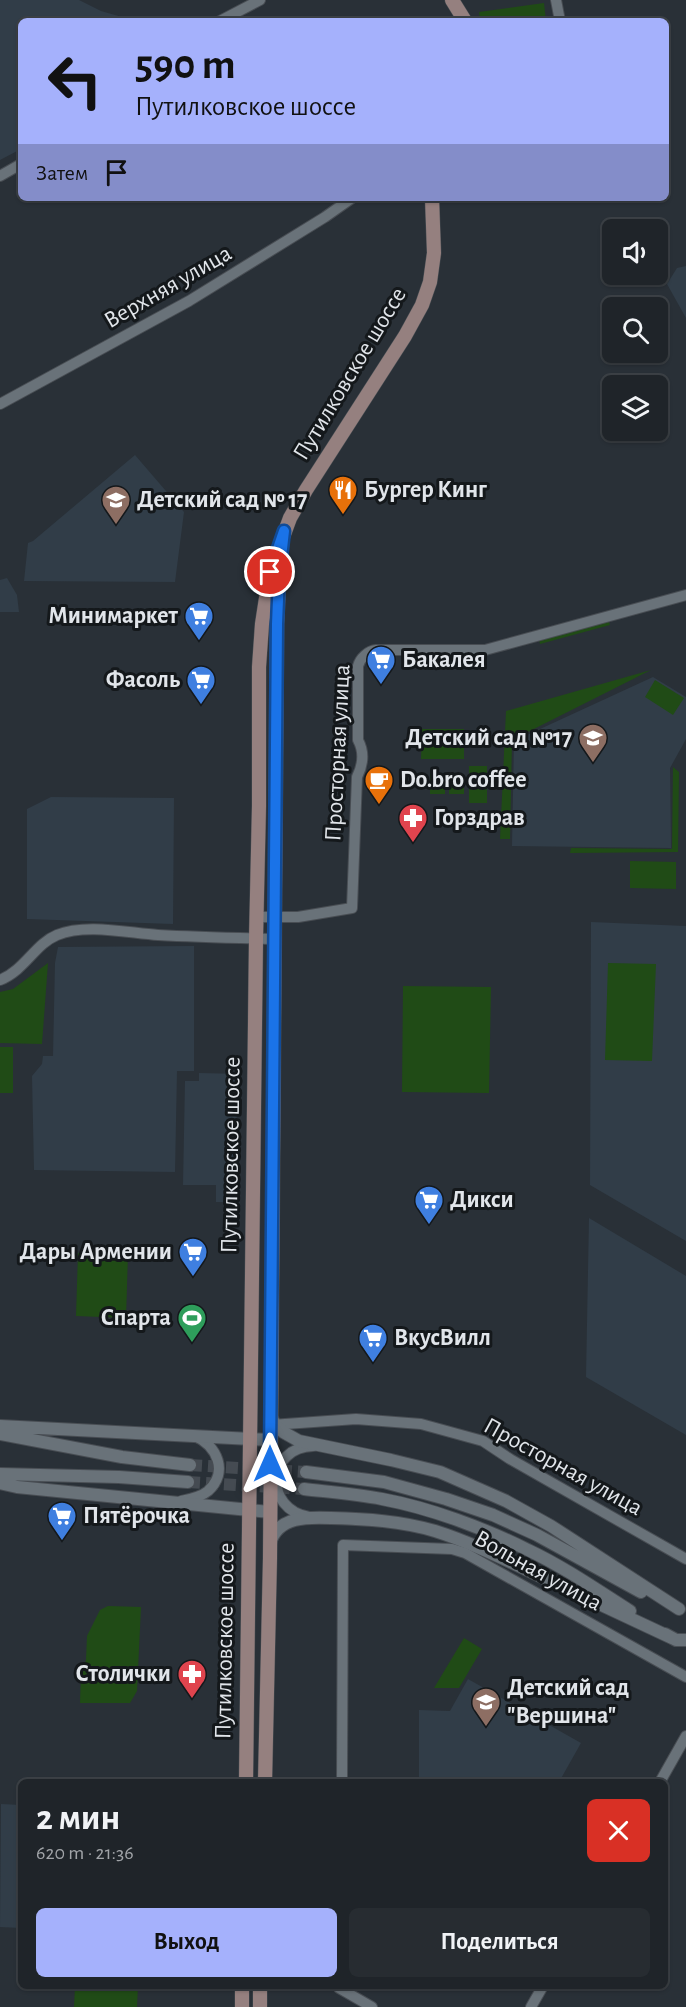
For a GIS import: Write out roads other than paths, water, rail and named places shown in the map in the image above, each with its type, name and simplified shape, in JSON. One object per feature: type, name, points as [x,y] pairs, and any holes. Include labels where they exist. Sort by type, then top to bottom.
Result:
[{"type":"main road","points":[[452,0],[463,18]]},
{"type":"main road","name":"Путилковское шоссе","points":[[246,1779],[256,917],[262,624],[270,572],[284,531],[306,490],[405,336],[422,305],[430,282],[434,252],[432,201]]},
{"type":"main road","name":"Путилковское шоссе","points":[[266,1779],[272,1422],[273,939],[277,624],[284,531]]},
{"type":"main road","points":[[242,1989],[242,2007]]},
{"type":"main road","points":[[260,1989],[260,2007]]},
{"type":"street","points":[[226,18],[260,0]]},
{"type":"street","points":[[556,0],[559,18]]},
{"type":"street","points":[[0,176],[18,166]]},
{"type":"street","name":"Верхняя улица","points":[[0,404],[189,301],[348,201]]},
{"type":"street","name":"Просторная улица","points":[[256,917],[298,917],[352,908],[357,777],[362,767],[362,748],[358,740],[358,666],[369,652],[376,650],[485,650],[686,595]]},
{"type":"street","points":[[0,980],[22,967],[44,942],[56,935],[68,932],[89,930],[273,939]]},
{"type":"street","name":"Просторная улица","points":[[272,1422],[356,1419],[421,1424],[483,1441],[510,1459],[686,1559]]},
{"type":"street","points":[[272,1422],[290,1438],[440,1472],[506,1501],[551,1526],[682,1610]]},
{"type":"street","points":[[0,1426],[270,1440]]},
{"type":"street","points":[[0,1434],[122,1457],[189,1465]]},
{"type":"street","points":[[178,1502],[199,1497],[207,1492],[218,1475],[217,1456],[212,1447],[195,1436]]},
{"type":"street","points":[[316,1445],[300,1447],[287,1455],[277,1474],[277,1489],[283,1503],[294,1512],[310,1517],[397,1523],[434,1531],[481,1548],[672,1638],[686,1640]]},
{"type":"street","points":[[306,1472],[384,1482],[493,1515],[537,1535],[644,1594],[682,1610]]},
{"type":"street","points":[[0,1474],[119,1477],[188,1482]]},
{"type":"street","points":[[0,1483],[17,1487],[270,1512]]},
{"type":"street","points":[[304,1489],[382,1499],[439,1515],[486,1532],[528,1550],[574,1575],[672,1638]]},
{"type":"street","points":[[270,1544],[272,1535],[283,1524],[310,1517]]},
{"type":"street","name":"Вольная улица","points":[[342,1779],[343,1545],[452,1549],[465,1553],[686,1677]]},
{"type":"street","points":[[662,1779],[686,1736]]},
{"type":"street","points":[[341,1989],[372,2007]]},
{"type":"street","points":[[531,2007],[541,1989]]},
{"type":"tunnel","points":[[190,1465],[306,1472]]},
{"type":"tunnel","points":[[188,1482],[304,1489]]},
{"type":"place","name":"Бургер Кинг","points":[[343,516]]},
{"type":"place","name":"Детский сад № 17","points":[[116,526]]},
{"type":"place","name":"Минимаркет","points":[[199,642]]},
{"type":"place","name":"Бакалея","points":[[381,686]]},
{"type":"place","name":"Фасоль","points":[[201,706]]},
{"type":"place","name":"Детский сад №17","points":[[593,764]]},
{"type":"place","name":"Do.bro coffee","points":[[379,806]]},
{"type":"place","name":"Горздрав","points":[[413,844]]},
{"type":"place","name":"Дикси","points":[[429,1226]]},
{"type":"place","name":"Дары Армении","points":[[193,1278]]},
{"type":"place","name":"Спарта","points":[[192,1344]]},
{"type":"place","name":"ВкусВилл","points":[[373,1364]]},
{"type":"place","name":"Пятёрочка","points":[[62,1542]]},
{"type":"place","name":"Столички","points":[[192,1700]]},
{"type":"place","name":"Детский сад \"Вершина\"","points":[[486,1728]]}]
